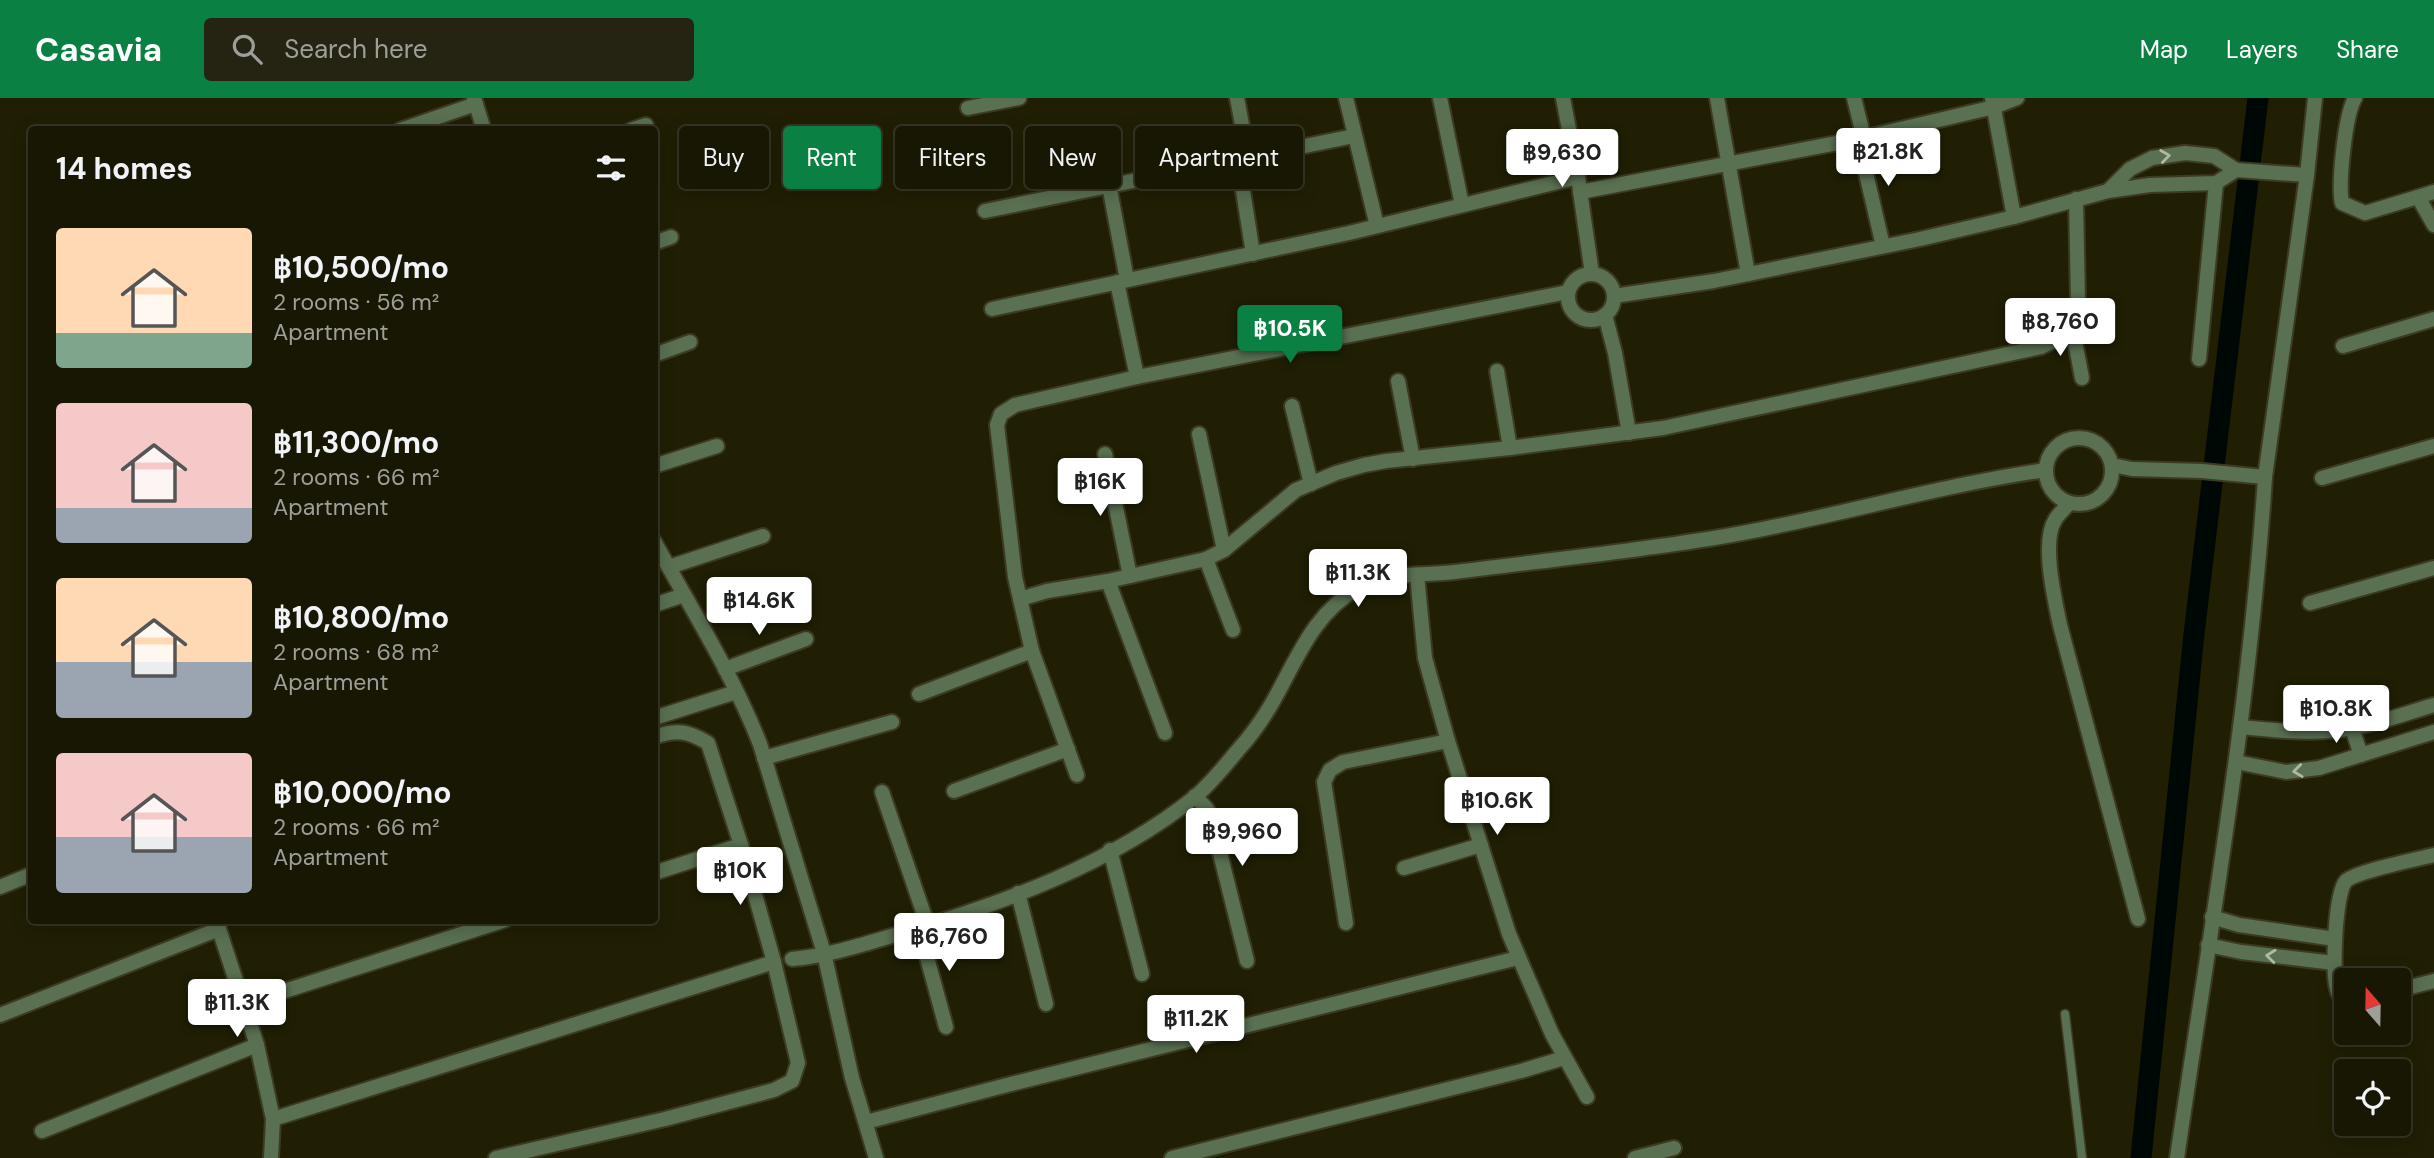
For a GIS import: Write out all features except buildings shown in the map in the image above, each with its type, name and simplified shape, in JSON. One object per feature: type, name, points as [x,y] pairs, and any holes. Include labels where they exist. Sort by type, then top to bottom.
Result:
[{"type":"street","points":[[968,108],[1019,98]]},
{"type":"street","points":[[1237,98],[1240,126]]},
{"type":"street","points":[[1346,98],[1377,226]]},
{"type":"street","points":[[1440,98],[1462,205]]},
{"type":"street","points":[[1717,98],[1748,274]]},
{"type":"street","points":[[1854,98],[1883,246]]},
{"type":"street","points":[[1580,192],[1861,138],[2017,98]]},
{"type":"street","points":[[2177,1158],[2236,762],[2265,477],[2307,175],[2315,98]]},
{"type":"street","points":[[2355,98],[2349,117],[2339,189],[2342,203],[2365,213],[2434,192]]},
{"type":"street","points":[[1565,99],[1592,274]]},
{"type":"street","points":[[410,126],[475,101],[483,126]]},
{"type":"street","points":[[1993,103],[2014,217]]},
{"type":"street","points":[[1303,146],[1354,136]]},
{"type":"street","points":[[2108,191],[2130,169],[2151,158],[2185,153],[2214,156],[2239,171],[2307,175]]},
{"type":"street","points":[[1614,296],[1748,274],[1883,246],[2014,217],[2108,191],[2150,185],[2216,183],[2239,171]]},
{"type":"street","points":[[992,309],[1253,254],[1578,177]]},
{"type":"street","points":[[2199,359],[2216,183]]},
{"type":"street","points":[[985,211],[1089,189]]},
{"type":"street","points":[[1109,189],[1137,377]]},
{"type":"street","points":[[1246,189],[1253,254]]},
{"type":"street","points":[[2418,197],[2434,225]]},
{"type":"street","points":[[2076,199],[2078,301],[2073,331],[2082,378]]},
{"type":"street","points":[[658,242],[671,237]]},
{"type":"street","points":[[1077,775],[1032,651],[1015,577],[997,425],[1001,414],[1015,405],[1137,377],[1568,292],[1579,277],[1592,274],[1599,275],[1610,283],[1613,303],[1605,316],[1590,320],[1575,314],[1570,307],[1568,292]]},
{"type":"street","points":[[1605,316],[1615,353],[1629,433]]},
{"type":"street","points":[[2343,346],[2434,319]]},
{"type":"street","points":[[1020,599],[1047,591],[1108,581],[1206,559],[1224,550],[1282,500],[1336,473],[1364,465],[1629,433],[1690,423],[2041,347],[2073,331]]},
{"type":"street","points":[[658,354],[690,342]]},
{"type":"street","points":[[1497,371],[1510,448]]},
{"type":"street","points":[[1398,381],[1413,459]]},
{"type":"street","points":[[1292,406],[1311,484]]},
{"type":"street","points":[[1199,434],[1224,550]]},
{"type":"street","points":[[2083,438],[2096,443],[2106,452],[2112,465],[2112,478],[2106,491],[2096,500],[2083,504],[2069,503],[2051,491],[2046,470],[2049,456],[2057,446],[2069,439],[2083,438]]},
{"type":"street","points":[[658,465],[717,446]]},
{"type":"street","points":[[2322,478],[2434,446]]},
{"type":"street","points":[[1105,454],[1130,576]]},
{"type":"street","points":[[2112,465],[2157,471],[2202,471],[2265,477]]},
{"type":"street","points":[[792,959],[923,927],[1018,893],[1093,860],[1141,833],[1195,796],[1238,750],[1270,707],[1308,636],[1339,601],[1362,586],[1392,576],[1450,572],[1716,538],[1779,526],[1932,489],[2046,470]]},
{"type":"street","points":[[2069,503],[2053,522],[2049,549],[2051,583],[2138,919]]},
{"type":"street","points":[[669,567],[763,536]]},
{"type":"street","points":[[658,548],[726,669],[747,712],[764,758],[824,953],[852,1078],[876,1158]]},
{"type":"street","points":[[1206,559],[1233,630]]},
{"type":"street","points":[[2310,603],[2434,568]]},
{"type":"street","points":[[1417,575],[1425,658],[1481,845],[1518,958],[1564,1058],[1587,1097]]},
{"type":"street","points":[[1108,581],[1165,733]]},
{"type":"street","points":[[658,604],[684,595]]},
{"type":"street","points":[[726,669],[806,639]]},
{"type":"street","points":[[919,694],[1032,651]]},
{"type":"street","points":[[658,717],[736,692]]},
{"type":"street","points":[[2240,727],[2290,733],[2352,728],[2434,705]]},
{"type":"street","points":[[764,758],[892,722]]},
{"type":"street","points":[[2352,728],[2361,755]]},
{"type":"street","points":[[496,1158],[664,1119],[774,1090],[792,1081],[798,1063],[774,962],[741,845],[708,743],[689,732],[658,736]]},
{"type":"street","points":[[2236,762],[2286,772],[2319,768],[2434,732]]},
{"type":"street","points":[[1346,923],[1324,782],[1330,770],[1343,762],[1448,741]]},
{"type":"street","points":[[954,791],[1068,749]]},
{"type":"street","points":[[882,792],[923,927],[946,1027]]},
{"type":"street","points":[[1195,796],[1207,809],[1212,821],[1247,961]]},
{"type":"street","points":[[658,872],[741,845]]},
{"type":"street","points":[[1404,868],[1481,845]]},
{"type":"street","points":[[1110,850],[1142,974]]},
{"type":"street","points":[[2335,968],[2341,888],[2346,881],[2352,877],[2434,855]]},
{"type":"street","points":[[0,887],[28,876]]},
{"type":"street","points":[[1018,893],[1046,1004]]},
{"type":"street","points":[[2212,918],[2239,925],[2335,939]]},
{"type":"street","points":[[243,1004],[493,924]]},
{"type":"street","points":[[0,1015],[217,925],[257,1045],[273,1119],[271,1158]]},
{"type":"street","points":[[2208,945],[2241,952],[2334,963]]},
{"type":"street","points":[[866,1122],[1518,958]]},
{"type":"street","points":[[273,1119],[774,962]]},
{"type":"street","points":[[2412,987],[2434,981]]},
{"type":"street","points":[[42,1132],[257,1045]]},
{"type":"street","points":[[1172,1158],[1521,1072],[1564,1058]]},
{"type":"street","points":[[1635,1158],[1674,1148]]},
{"type":"lane","points":[[2065,1014],[2082,1158]]},
{"type":"waterway","points":[[2141,1158],[2194,634],[2258,98]]}]
